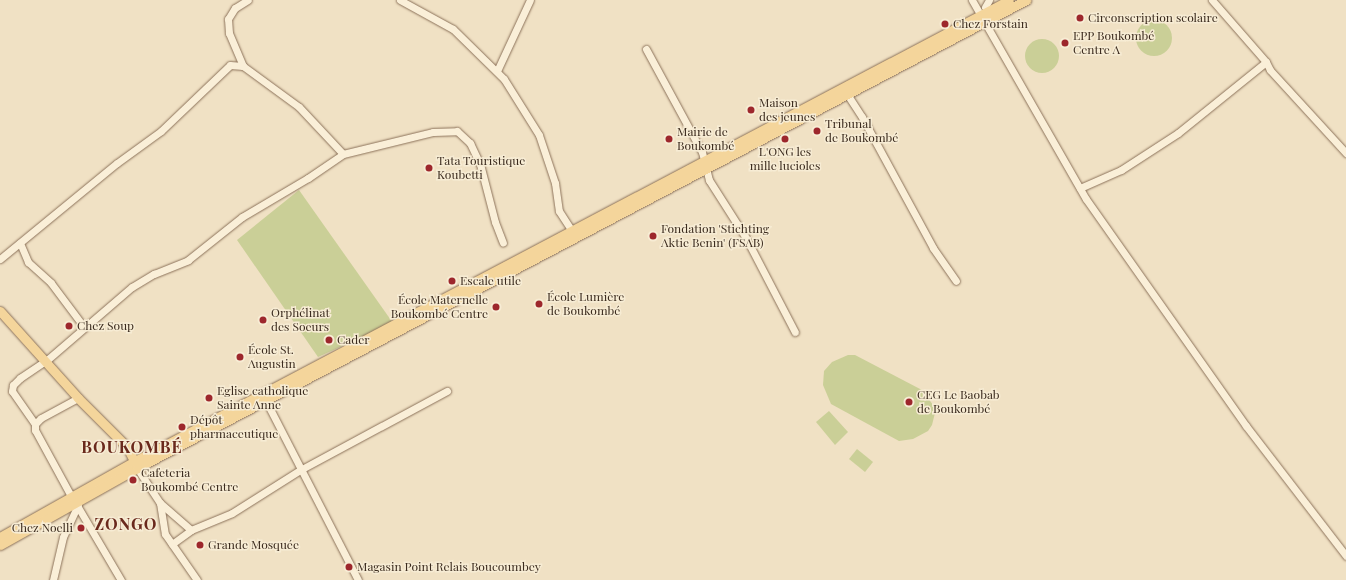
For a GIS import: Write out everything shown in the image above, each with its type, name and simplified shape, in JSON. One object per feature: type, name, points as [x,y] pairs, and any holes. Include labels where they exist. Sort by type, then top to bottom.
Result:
[{"type":"main road","points":[[136,465],[266,401],[1009,0]]},
{"type":"main road","points":[[707,164],[846,94],[984,14],[1026,0]]},
{"type":"main road","points":[[0,545],[136,465],[572,231],[587,227]]},
{"type":"main road","points":[[0,311],[46,360],[78,398],[127,447],[136,465]]},
{"type":"main road","points":[[0,537],[76,501]]},
{"type":"street","points":[[248,0],[235,8],[228,20],[229,33],[243,66],[299,107],[343,154]]},
{"type":"street","points":[[400,0],[453,28],[497,71],[519,100],[540,135],[555,183],[559,211],[572,231]]},
{"type":"street","points":[[497,71],[530,0]]},
{"type":"street","points":[[972,0],[984,14],[1080,188],[1246,426],[1346,556]]},
{"type":"street","points":[[984,14],[989,0]]},
{"type":"street","points":[[1212,0],[1266,62],[1270,70],[1346,152]]},
{"type":"street","points":[[646,49],[671,97],[688,122],[707,164],[709,180],[746,238],[795,332]]},
{"type":"street","points":[[1080,188],[1121,170],[1178,134],[1266,62]]},
{"type":"street","points":[[0,258],[117,163],[161,131],[230,65],[243,66]]},
{"type":"street","points":[[846,94],[862,117],[933,248],[956,281]]},
{"type":"street","points":[[121,580],[35,430],[35,424],[12,391],[13,385],[20,378],[46,360],[132,287],[154,274],[188,260],[242,217],[308,178],[343,154],[433,132],[457,131],[470,143],[480,164],[495,222],[503,243]]},
{"type":"street","points":[[20,243],[28,262],[51,283],[84,327]]},
{"type":"street","points":[[172,544],[191,530],[232,513],[300,470],[447,391]]},
{"type":"street","points":[[35,424],[41,418],[78,398]]},
{"type":"street","points":[[266,401],[300,470],[358,580]]},
{"type":"street","points":[[136,465],[160,503],[191,530]]},
{"type":"street","points":[[53,580],[63,537],[76,501]]},
{"type":"street","points":[[160,503],[165,534],[194,579]]},
{"type":"green space","points":[[1158,20],[1167,25],[1171,31],[1171,45],[1167,51],[1158,56],[1150,56],[1141,51],[1137,45],[1136,34],[1141,25],[1147,21]]},
{"type":"green space","points":[[1045,39],[1052,41],[1057,46],[1059,56],[1057,66],[1052,71],[1039,73],[1032,71],[1027,66],[1025,53],[1027,46],[1032,41]]},
{"type":"green space","points":[[299,190],[393,323],[318,357],[237,240]]},
{"type":"green space","points":[[848,355],[855,355],[922,390],[936,409],[932,425],[928,431],[913,439],[899,441],[831,404],[823,385],[824,371],[832,362]]},
{"type":"green space","points":[[829,411],[848,432],[835,445],[816,422]]},
{"type":"green space","points":[[857,449],[873,462],[865,472],[849,459]]},
{"type":"place","name":"Circonscription scolaire","points":[[1080,18]]},
{"type":"place","name":"Chez Forstain","points":[[945,24]]},
{"type":"place","name":"EPP Boukombé Centre A","points":[[1065,43]]},
{"type":"place","name":"Maison des jeunes","points":[[751,110]]},
{"type":"place","name":"Tribunal de Boukombé","points":[[817,131]]},
{"type":"place","name":"Mairie de Boukombé","points":[[669,139]]},
{"type":"place","name":"L'ONG les mille lucioles","points":[[785,139]]},
{"type":"place","name":"Tata Touristique Koubetti","points":[[429,168]]},
{"type":"place","name":"Fondation 'Stichting Aktie Benin' (FSAB)","points":[[653,236]]},
{"type":"place","name":"Escale utile","points":[[452,281]]},
{"type":"place","name":"École Lumière de Boukombé","points":[[539,304]]},
{"type":"place","name":"École Maternelle Boukombé Centre","points":[[496,307]]},
{"type":"place","name":"Orphélinat des Soeurs","points":[[263,320]]},
{"type":"place","name":"Chez Soup","points":[[69,326]]},
{"type":"place","name":"Cader","points":[[329,340]]},
{"type":"place","name":"École St. Augustin","points":[[240,357]]},
{"type":"place","name":"Eglise catholique Sainte Anne","points":[[209,398]]},
{"type":"place","name":"CEG Le Baobab de Boukombé","points":[[909,402]]},
{"type":"place","name":"Dépôt pharmaceutique","points":[[182,427]]},
{"type":"place","name":"Cafeteria Boukombé Centre","points":[[133,480]]},
{"type":"place","name":"Chez Noelli","points":[[81,528]]},
{"type":"place","name":"Grande Mosquée","points":[[200,545]]},
{"type":"place","name":"Magasin Point Relais Boucoumbey","points":[[349,567]]},
{"type":"district","name":"BOUKOMBÉ","points":[[132,447]]},
{"type":"district","name":"ZONGO","points":[[126,524]]}]
